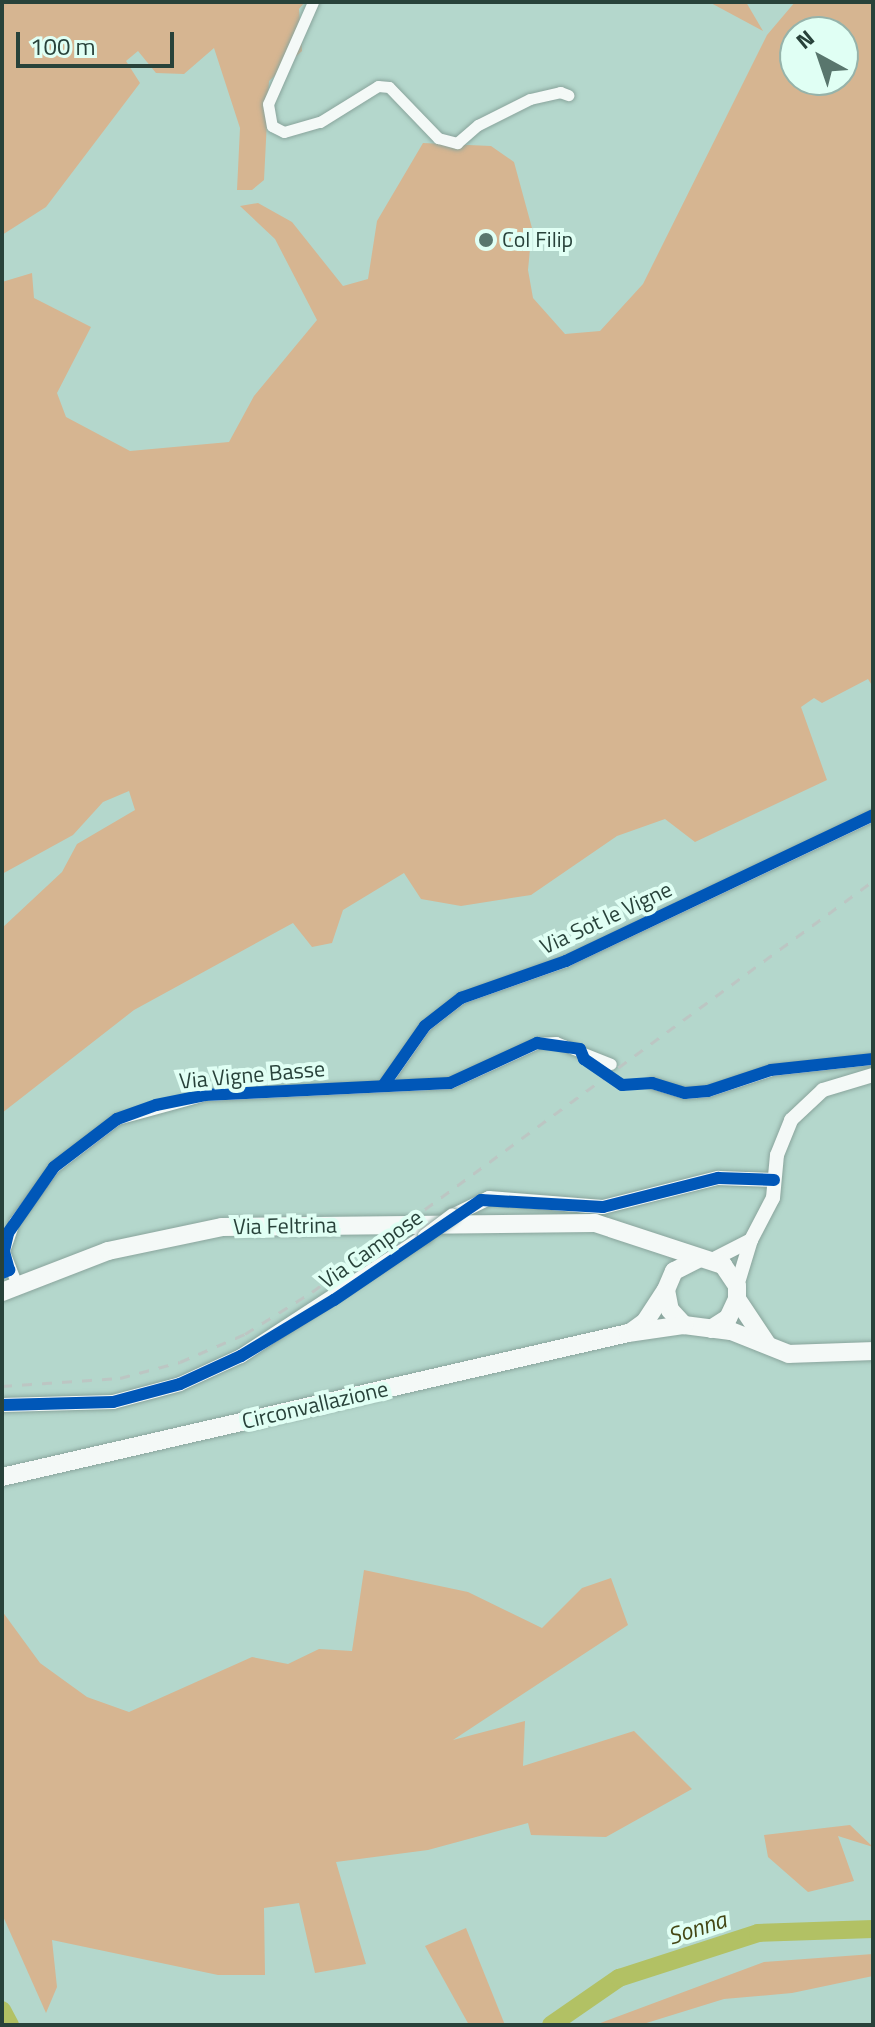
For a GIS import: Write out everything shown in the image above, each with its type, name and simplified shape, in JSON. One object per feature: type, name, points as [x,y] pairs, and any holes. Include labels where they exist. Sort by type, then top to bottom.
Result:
[{"type":"main road","name":"Via Feltrina","points":[[9,1289],[129,1245],[222,1227],[595,1223],[627,1231],[653,1245],[707,1259]]},
{"type":"main road","points":[[653,1245],[665,1263],[670,1310],[684,1325],[711,1329],[780,1352],[873,1351]]},
{"type":"main road","points":[[628,1333],[645,1322],[682,1264],[707,1259],[723,1265],[752,1327],[780,1352]]},
{"type":"main road","points":[[711,1329],[728,1318],[737,1293]]},
{"type":"main road","name":"Circonvallazione","points":[[4,1476],[628,1333],[684,1325]]},
{"type":"street","points":[[313,2],[268,104],[272,126],[284,132],[320,122],[378,86],[389,87],[438,138],[457,143],[478,125],[530,99],[560,92],[568,95]]},
{"type":"street","name":"Via Sot le Vigne","points":[[383,1086],[425,1026],[461,998],[566,961],[873,815]]},
{"type":"street","name":"Via Vigne Basse","points":[[9,1289],[4,1251],[14,1222],[54,1167],[117,1119],[205,1095],[450,1083],[537,1043],[556,1042],[611,1064]]},
{"type":"street","points":[[652,1083],[685,1093],[708,1091],[771,1070],[873,1059]]},
{"type":"street","points":[[737,1293],[751,1240],[769,1209],[782,1137],[802,1106],[823,1090],[873,1075]]},
{"type":"street","name":"Via Campose","points":[[2,1405],[113,1402],[180,1384],[241,1356],[308,1316],[452,1216],[489,1198],[603,1207],[718,1178],[774,1180]]},
{"type":"street","points":[[707,1259],[751,1240]]},
{"type":"shaded area","points":[[2,2],[305,2],[299,9],[302,51],[269,81],[264,180],[252,190],[237,190],[240,128],[214,48],[184,74],[156,73],[138,51],[126,61],[140,83],[46,207],[2,235]]},
{"type":"shaded area","points":[[709,2],[746,2],[763,31]]},
{"type":"shaded area","points":[[795,2],[873,2],[873,687],[868,679],[822,703],[814,698],[801,707],[827,780],[695,842],[665,819],[617,836],[531,895],[461,906],[421,899],[404,873],[343,910],[332,943],[312,947],[293,923],[134,1010],[2,1113],[2,928],[62,872],[77,844],[135,810],[129,791],[103,802],[73,835],[2,874],[2,282],[32,273],[34,298],[91,327],[57,393],[66,417],[130,451],[229,442],[254,396],[317,320],[275,239],[240,206],[258,203],[292,222],[343,286],[368,279],[377,221],[423,143],[491,146],[514,162],[532,228],[528,270],[533,298],[565,334],[600,331],[643,284],[767,35],[779,21],[779,96],[859,96],[859,16],[783,16]]},
{"type":"shaded area","points":[[364,1570],[468,1592],[542,1628],[582,1588],[611,1578],[628,1625],[453,1740],[525,1721],[523,1766],[634,1731],[692,1789],[606,1837],[531,1835],[528,1823],[428,1850],[336,1862],[366,1964],[315,1973],[299,1903],[264,1908],[265,1975],[218,1975],[52,1940],[57,1987],[46,2013],[2,1914],[2,1611],[40,1663],[87,1697],[129,1712],[252,1657],[288,1664],[319,1649],[352,1651]]},
{"type":"shaded area","points":[[850,1825],[873,1847],[838,1836],[854,1881],[808,1892],[768,1857],[764,1835]]},
{"type":"shaded area","points":[[466,1928],[505,2025],[469,2025],[425,1946]]},
{"type":"shaded area","points":[[873,1954],[873,1976],[792,1993],[724,1999],[640,2025],[595,2025],[764,1962]]},
{"type":"waterway","name":"Sonna","points":[[551,2025],[619,1978],[758,1933],[873,1929]]},
{"type":"waterway","name":"Sonna","points":[[2,2010],[10,2025]]},
{"type":"railway","points":[[2,1386],[120,1378],[180,1362],[245,1334],[312,1292],[873,881]]},
{"type":"cycle path","points":[[383,1086],[425,1026],[461,998],[566,961],[873,815]]},
{"type":"cycle path","points":[[2,1273],[9,1270],[4,1251],[8,1233],[54,1167],[117,1119],[156,1105],[205,1095],[450,1083],[537,1043],[580,1049],[584,1059],[622,1085],[652,1083],[685,1093],[708,1091],[771,1070],[873,1059]]},
{"type":"cycle path","points":[[2,1405],[113,1402],[180,1384],[241,1356],[334,1300],[481,1200],[603,1207],[718,1178],[774,1180]]},
{"type":"place","name":"Col Filip","points":[[486,240]]}]
